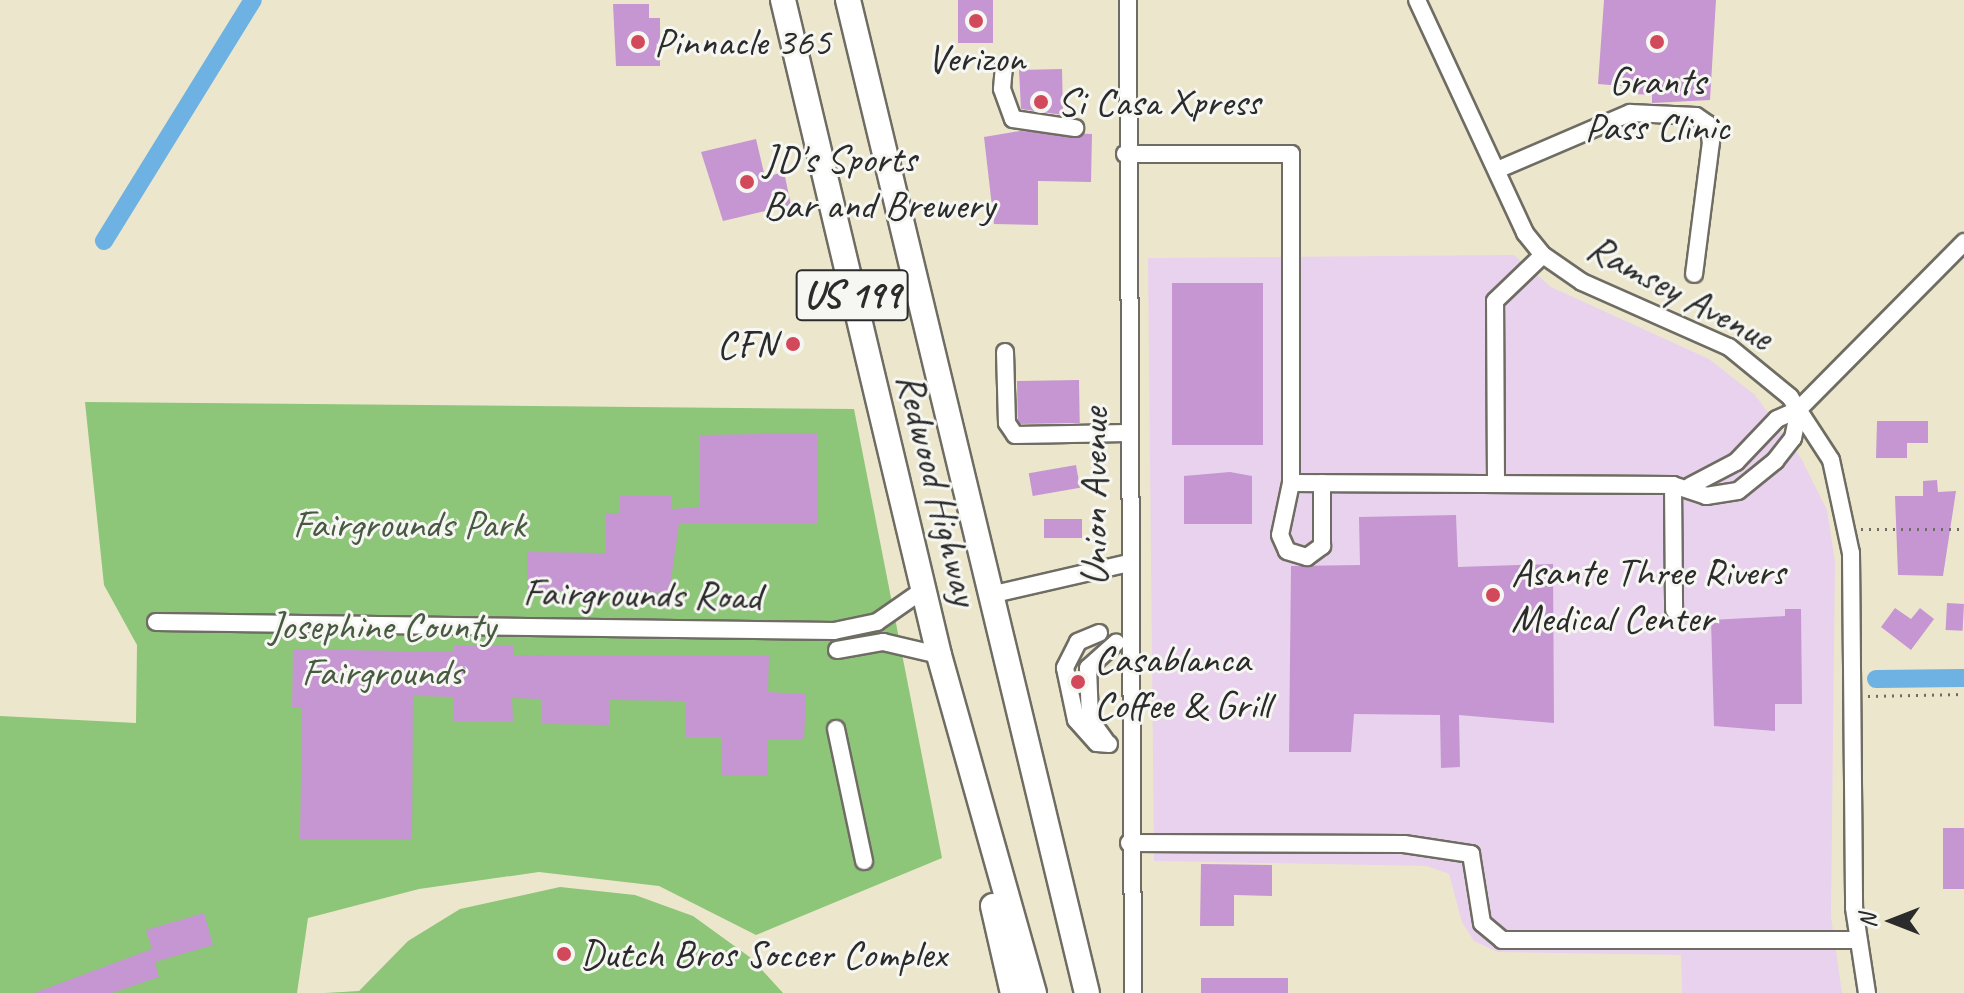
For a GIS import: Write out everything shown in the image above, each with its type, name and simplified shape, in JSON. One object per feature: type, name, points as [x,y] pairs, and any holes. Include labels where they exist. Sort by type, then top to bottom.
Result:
[{"type":"highway","name":"Redwood Highway","points":[[783,0],[939,655],[1034,993]]},
{"type":"highway","name":"Redwood Highway","points":[[848,0],[1087,993]]},
{"type":"highway","points":[[974,786],[1013,993]]},
{"type":"street","name":"Union Avenue","points":[[1128,0],[1125,154],[1129,843],[1133,993]]},
{"type":"street","name":"Ramsey Avenue","points":[[1417,0],[1497,170],[1543,255],[1582,282],[1729,347],[1799,409],[1831,460],[1849,529],[1858,940],[1867,993]]},
{"type":"street","points":[[1004,66],[1002,89],[1013,119],[1075,128]]},
{"type":"street","points":[[1497,170],[1630,113],[1696,116],[1708,124],[1711,142],[1694,274]]},
{"type":"street","points":[[1125,154],[1291,154],[1291,483],[1280,535],[1287,551],[1307,557],[1322,546],[1322,483]]},
{"type":"street","points":[[1291,483],[1682,485],[1736,462],[1777,419],[1799,409],[1964,242]]},
{"type":"street","points":[[1496,483],[1495,301],[1543,255]]},
{"type":"street","points":[[1005,352],[1007,423],[1015,435],[1128,433]]},
{"type":"street","points":[[1682,485],[1706,496],[1738,491],[1793,438],[1799,409]]},
{"type":"street","points":[[1674,610],[1682,485]]},
{"type":"street","points":[[990,595],[1129,563]]},
{"type":"street","name":"Fairgrounds Road","points":[[156,622],[834,631],[877,622],[923,590]]},
{"type":"street","points":[[1099,633],[1078,642],[1065,668],[1076,720],[1097,743],[1109,744],[1090,719],[1088,668],[1116,643]]},
{"type":"street","points":[[837,650],[883,642],[939,655]]},
{"type":"street","points":[[836,729],[864,861]]},
{"type":"street","points":[[1129,843],[1404,844],[1471,854],[1482,923],[1502,940],[1858,940]]},
{"type":"path","points":[[1849,529],[1964,529]]},
{"type":"path","points":[[1852,697],[1964,694]]},
{"type":"shaded area","name":"Asante Three Rivers Medical Center","points":[[1514,255],[1551,287],[1709,359],[1755,395],[1801,458],[1827,510],[1835,561],[1831,916],[1842,993],[1682,993],[1681,955],[1498,952],[1474,941],[1462,922],[1449,874],[1427,866],[1154,861],[1148,258]]},
{"type":"green space","name":"Josephine County Fairgrounds","points":[[85,402],[854,409],[942,858],[756,935],[659,886],[539,872],[419,889],[308,918],[297,993],[0,993],[0,716],[136,723],[137,645],[104,585]]},
{"type":"green space","points":[[560,887],[635,895],[693,916],[751,958],[783,993],[325,993],[359,991],[408,941],[460,909]]},
{"type":"building","name":"Verizon","points":[[958,0],[993,0],[993,43],[958,43]]},
{"type":"building","name":"Grants Pass Clinic","points":[[1604,0],[1716,0],[1710,100],[1652,103],[1652,95],[1635,94],[1635,87],[1598,84]]},
{"type":"building","name":"Pinnacle 365","points":[[613,4],[649,4],[649,18],[660,18],[660,66],[616,66]]},
{"type":"building","name":"Si Casa Xpress","points":[[1062,69],[1063,115],[1021,109],[1019,70]]},
{"type":"building","points":[[1020,131],[1092,134],[1091,182],[1038,181],[1038,225],[994,224],[984,137]]},
{"type":"building","name":"JD's Sports Bar and Brewery","points":[[756,139],[765,177],[784,172],[791,205],[723,221],[701,152]]},
{"type":"building","points":[[1172,283],[1263,283],[1263,445],[1172,445]]},
{"type":"building","points":[[1079,380],[1080,423],[1018,424],[1017,381]]},
{"type":"building","points":[[1877,421],[1928,421],[1928,443],[1907,443],[1907,458],[1876,458]]},
{"type":"building","points":[[817,433],[817,524],[679,524],[669,593],[527,590],[527,552],[606,553],[606,513],[620,513],[620,495],[671,496],[671,509],[700,507],[700,435]]},
{"type":"building","points":[[1076,465],[1080,488],[1033,496],[1029,473]]},
{"type":"building","points":[[1230,472],[1252,476],[1252,524],[1184,524],[1184,476]]},
{"type":"building","points":[[1937,480],[1938,492],[1956,491],[1943,576],[1898,575],[1895,496],[1923,496],[1923,481]]},
{"type":"building","points":[[1456,515],[1458,567],[1553,564],[1554,723],[1459,715],[1460,767],[1441,768],[1440,715],[1354,714],[1351,752],[1289,752],[1291,566],[1360,565],[1359,517]]},
{"type":"building","points":[[1044,519],[1082,519],[1082,538],[1044,538]]},
{"type":"building","points":[[1947,603],[1964,604],[1963,631],[1946,630]]},
{"type":"building","points":[[1895,608],[1911,619],[1920,608],[1934,619],[1911,650],[1881,627]]},
{"type":"building","points":[[1785,609],[1801,609],[1802,704],[1775,704],[1775,731],[1714,726],[1711,620],[1785,616]]},
{"type":"building","points":[[454,645],[514,646],[513,655],[769,656],[768,692],[806,694],[804,740],[768,739],[767,776],[721,776],[722,737],[685,737],[685,701],[609,700],[609,725],[542,724],[542,699],[512,698],[513,721],[453,721],[454,697],[413,696],[412,840],[300,839],[302,708],[292,708],[293,649],[454,652]]},
{"type":"building","points":[[1943,828],[1964,828],[1964,889],[1943,889]]},
{"type":"building","points":[[1201,864],[1272,865],[1272,896],[1234,895],[1234,926],[1200,926]]},
{"type":"building","points":[[204,913],[213,945],[155,962],[159,977],[112,993],[34,993],[152,949],[146,930]]},
{"type":"building","points":[[1201,978],[1288,978],[1288,993],[1201,993]]},
{"type":"waterway","points":[[104,241],[253,0]]},
{"type":"waterway","points":[[1876,679],[1964,678]]},
{"type":"place","name":"Verizon","points":[[976,21]]},
{"type":"place","name":"Pinnacle 365","points":[[638,42]]},
{"type":"place","name":"Grants Pass Clinic","points":[[1657,42]]},
{"type":"place","name":"Si Casa Xpress","points":[[1041,102]]},
{"type":"place","name":"JD's Sports Bar and Brewery","points":[[747,182]]},
{"type":"place","name":"CFN","points":[[793,344]]},
{"type":"place","name":"Asante Three Rivers Medical Center","points":[[1493,595]]},
{"type":"place","name":"Casablanca Coffee & Grill","points":[[1078,682]]},
{"type":"place","name":"Dutch Bros Soccer Complex","points":[[564,954]]},
{"type":"park label","name":"Fairgrounds Park","points":[[409,524]]}]
